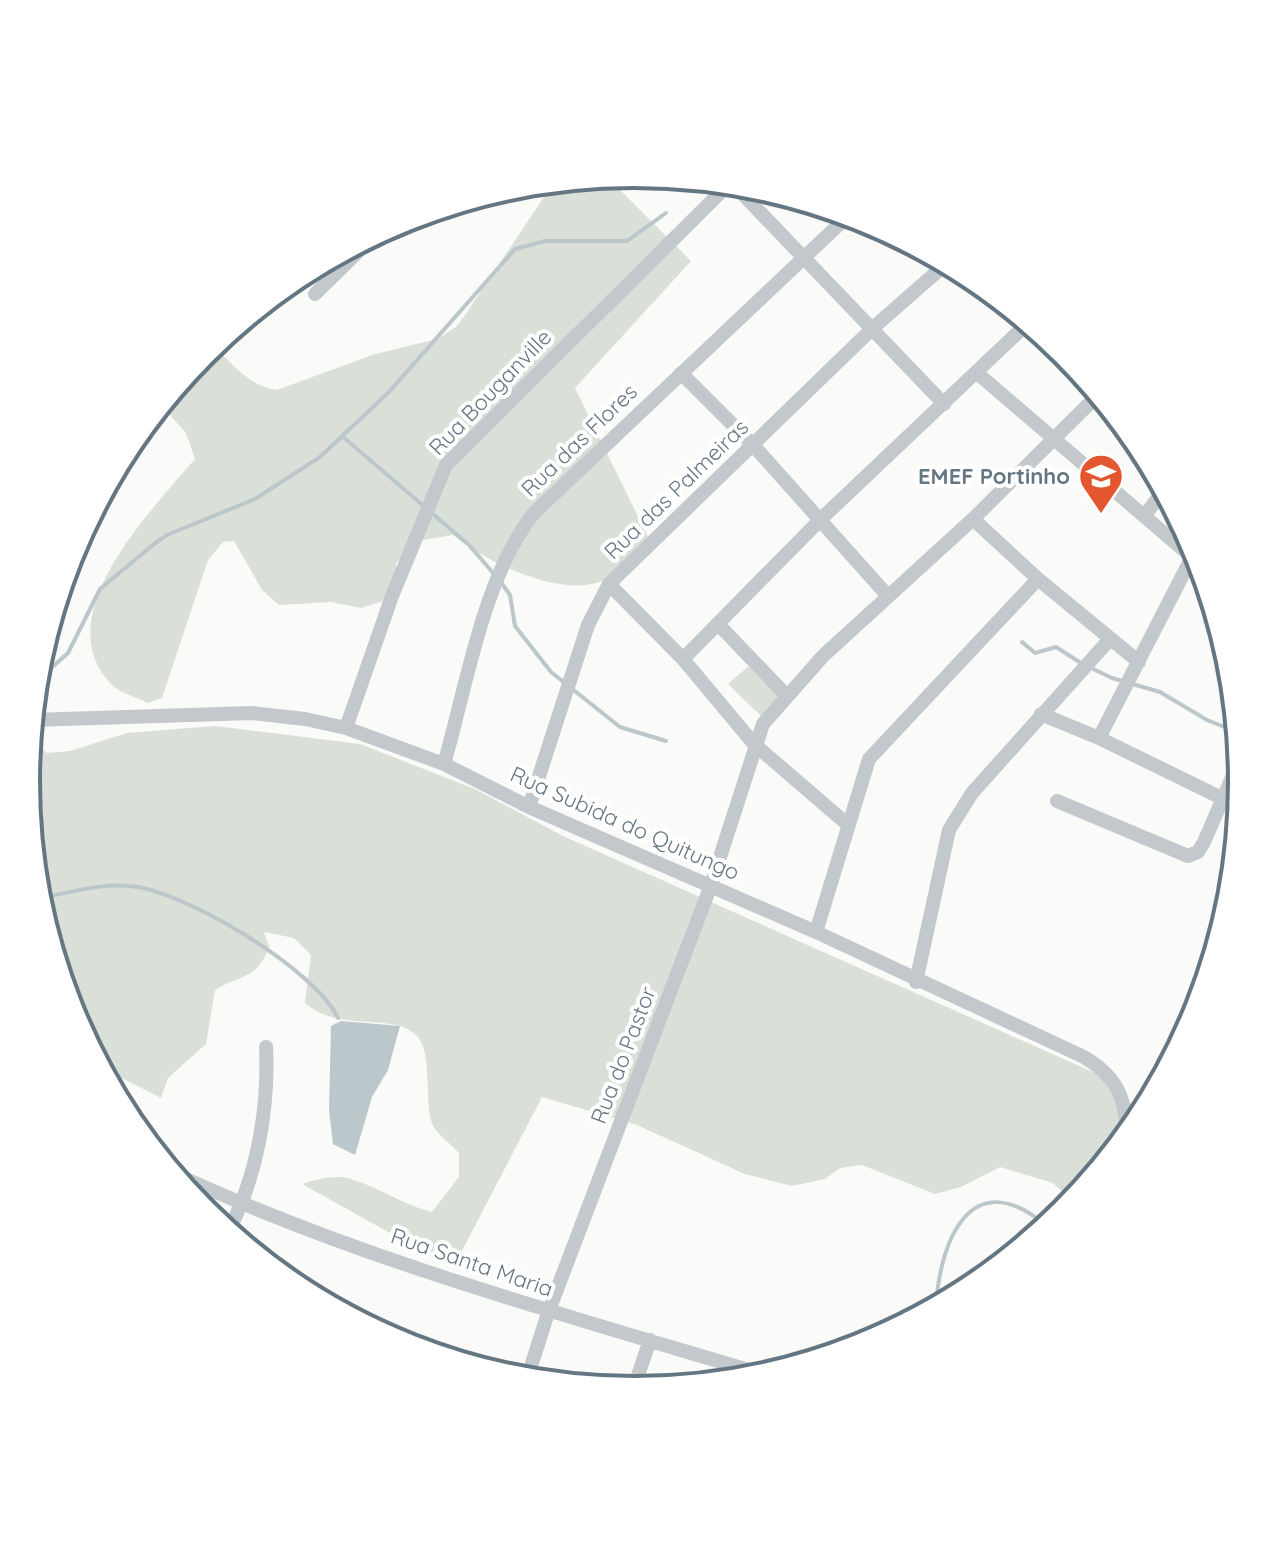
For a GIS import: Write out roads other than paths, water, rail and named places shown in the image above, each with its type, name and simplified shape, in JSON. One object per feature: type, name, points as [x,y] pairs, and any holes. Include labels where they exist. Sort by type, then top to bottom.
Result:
[{"type":"street","name":"Rua Bouganville","points":[[346,728],[392,596],[446,465],[721,194]]},
{"type":"street","points":[[747,198],[874,327],[944,404]]},
{"type":"street","name":"Rua das Flores","points":[[444,764],[491,591],[518,532],[534,513],[838,225]]},
{"type":"street","points":[[315,294],[347,262]]},
{"type":"street","name":"Rua das Palmeiras","points":[[529,807],[588,625],[609,584],[874,327],[937,272]]},
{"type":"street","points":[[683,659],[821,519],[1020,330]]},
{"type":"street","points":[[681,373],[753,445],[887,595]]},
{"type":"street","points":[[977,373],[1179,547]]},
{"type":"street","name":"Rua do Pastor","points":[[531,1367],[548,1313],[711,885],[754,744],[763,724],[887,595],[973,519],[1091,402]]},
{"type":"street","points":[[1145,515],[1156,500]]},
{"type":"street","points":[[973,519],[1038,579],[1139,662]]},
{"type":"street","points":[[1099,738],[1190,573]]},
{"type":"street","points":[[816,932],[869,759],[1038,579]]},
{"type":"street","points":[[609,584],[683,659],[754,744],[847,824]]},
{"type":"street","points":[[718,624],[787,696]]},
{"type":"street","points":[[916,982],[949,830],[972,793],[1110,639]]},
{"type":"street","name":"Rua Subida do Quitungo","points":[[43,720],[252,713],[305,719],[346,728],[444,764],[529,807],[711,885],[816,932],[916,982],[1020,1026],[1105,1070],[1119,1086],[1127,1114]]},
{"type":"street","points":[[1041,714],[1099,738],[1227,802]]},
{"type":"street","points":[[1057,801],[1188,856],[1198,852],[1204,842],[1228,785]]},
{"type":"street","points":[[234,1221],[242,1205],[264,1119],[268,1087],[266,1047]]},
{"type":"street","name":"Rua Santa Maria","points":[[197,1184],[242,1205],[548,1313],[738,1367]]},
{"type":"street","points":[[638,1376],[650,1340]]},
{"type":"waterway","points":[[51,669],[68,653],[100,589],[167,535],[255,499],[320,457],[389,392],[515,249],[545,241],[627,241],[666,213]]},
{"type":"waterway","points":[[342,436],[469,545],[494,574]]},
{"type":"waterway","points":[[500,581],[510,595],[515,626],[551,672],[620,727],[666,741]]},
{"type":"waterway","points":[[1022,642],[1035,653],[1056,647],[1081,663]]},
{"type":"waterway","points":[[1089,667],[1112,678],[1160,692],[1225,727]]},
{"type":"waterway","points":[[51,895],[117,885],[152,891],[181,901],[276,955],[325,998],[338,1018]]},
{"type":"waterway","points":[[938,1292],[944,1256],[953,1234],[965,1217],[980,1206],[999,1202],[1021,1209],[1036,1219]]},
{"type":"place","name":"EMEF Portinho","points":[[1101,515]]}]
